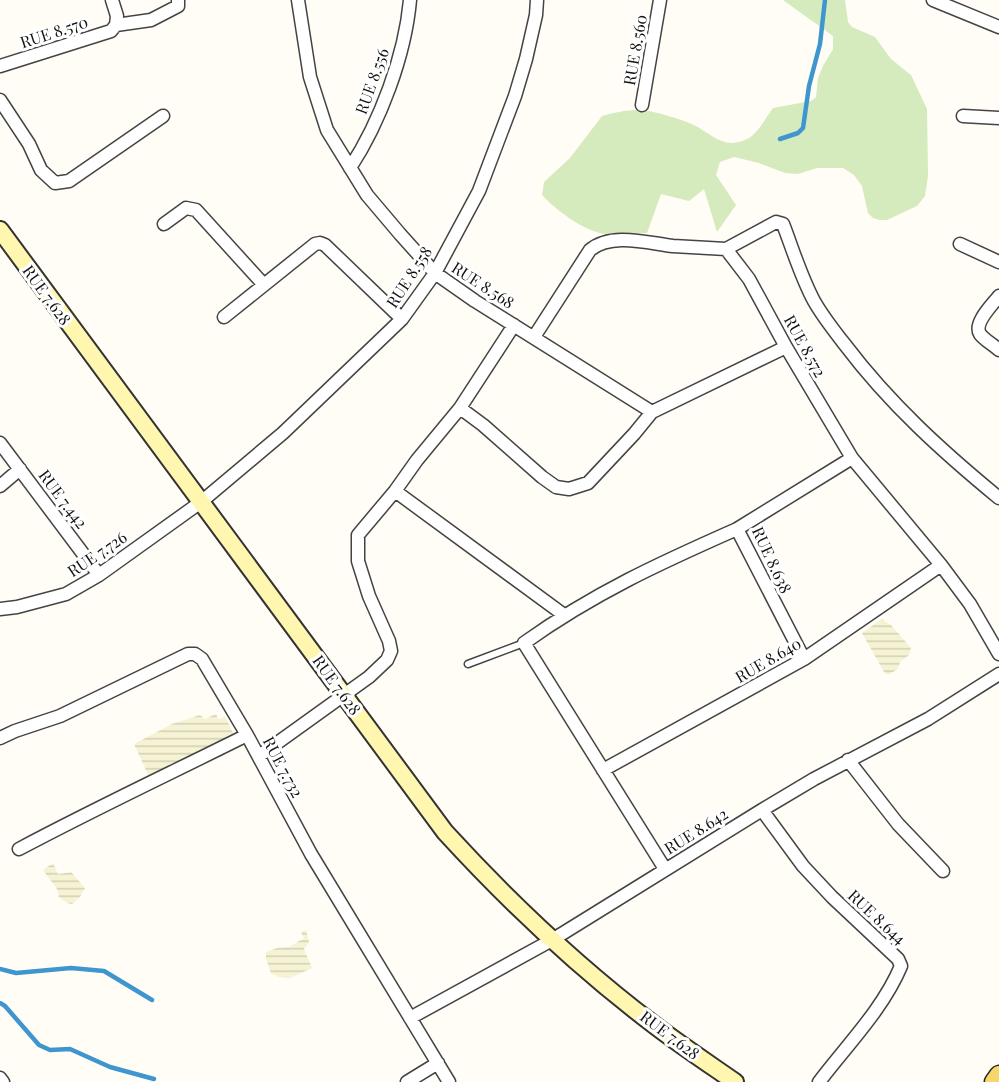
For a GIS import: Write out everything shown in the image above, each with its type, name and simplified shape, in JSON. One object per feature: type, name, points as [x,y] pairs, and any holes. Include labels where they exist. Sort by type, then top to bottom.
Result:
[{"type":"main road","name":"RUE 7.628","points":[[0,230],[445,832],[499,890],[552,940],[656,1026],[735,1082]]},
{"type":"main road","points":[[994,1082],[999,1075]]},
{"type":"street","points":[[112,0],[117,16],[116,25]]},
{"type":"street","name":"RUE 8.570","points":[[0,66],[111,31],[116,25],[151,20],[178,6],[178,0]]},
{"type":"street","name":"RUE 8.568","points":[[298,0],[310,77],[327,130],[367,195],[435,273],[652,412]]},
{"type":"street","name":"RUE 8.556","points":[[350,168],[367,143],[399,58],[410,0]]},
{"type":"street","name":"RUE 8.558","points":[[201,502],[284,434],[402,320],[435,273],[479,191],[515,96],[526,59],[537,0]]},
{"type":"street","name":"RUE 8.560","points":[[642,105],[660,0]]},
{"type":"street","points":[[933,0],[999,27]]},
{"type":"street","points":[[0,100],[29,144],[41,170],[55,183],[69,182],[163,116]]},
{"type":"street","points":[[963,116],[999,118]]},
{"type":"street","points":[[164,224],[186,208],[196,210],[264,285]]},
{"type":"street","points":[[534,338],[590,250],[596,245],[606,242],[634,241],[726,249],[776,222],[783,224],[816,304],[862,367],[920,431],[964,471],[999,498]]},
{"type":"street","points":[[224,317],[315,244],[320,243],[325,245],[402,320]]},
{"type":"street","points":[[960,243],[999,262]]},
{"type":"street","name":"RUE 8.572","points":[[726,249],[754,286],[786,347],[852,458],[941,565],[970,604],[999,654]]},
{"type":"street","points":[[999,296],[981,321],[979,328],[980,334],[999,350]]},
{"type":"street","points":[[259,756],[369,677],[387,660],[391,651],[390,640],[369,596],[358,561],[358,535],[460,408],[514,325]]},
{"type":"street","points":[[460,408],[483,425],[542,477],[556,487],[569,489],[588,483],[652,412],[786,347]]},
{"type":"street","name":"RUE 7.442","points":[[0,443],[99,575]]},
{"type":"street","name":"RUE 8.638","points":[[804,660],[737,529],[852,458]]},
{"type":"street","points":[[0,486],[20,469]]},
{"type":"street","points":[[395,491],[564,615]]},
{"type":"street","name":"RUE 7.726","points":[[0,609],[17,607],[66,594],[99,575],[201,502]]},
{"type":"street","points":[[665,869],[525,643],[564,615],[643,571],[737,529]]},
{"type":"street","name":"RUE 8.640","points":[[603,770],[804,660],[941,565]]},
{"type":"street","name":"RUE 7.732","points":[[0,738],[60,716],[188,654],[195,654],[202,659],[259,756],[311,854],[449,1082]]},
{"type":"street","name":"RUE 8.642","points":[[410,1018],[552,940],[762,810],[848,760],[928,719],[999,674]]},
{"type":"street","points":[[19,849],[247,735]]},
{"type":"street","points":[[848,760],[898,824],[943,871]]},
{"type":"street","name":"RUE 8.644","points":[[762,810],[803,866],[832,897],[898,959],[901,966],[881,1003],[819,1082]]},
{"type":"street","points":[[407,1082],[438,1063]]},
{"type":"street","points":[[0,1078],[3,1082]]},
{"type":"lane","points":[[468,664],[525,643]]},
{"type":"shaded area","points":[[882,619],[891,625],[911,648],[909,655],[900,662],[898,669],[888,675],[884,672],[862,633]]},
{"type":"shaded area","points":[[216,714],[218,719],[225,717],[234,735],[150,779],[134,744],[172,724],[200,715],[205,719]]},
{"type":"shaded area","points":[[53,863],[58,874],[71,872],[85,888],[72,904],[59,897],[57,889],[43,870]]},
{"type":"shaded area","points":[[306,930],[309,942],[304,949],[312,968],[290,978],[279,977],[271,973],[266,952],[289,947],[304,938],[301,932]]},
{"type":"green space","points":[[783,0],[845,0],[848,22],[852,27],[875,37],[891,59],[911,75],[927,109],[928,176],[925,196],[917,206],[887,220],[880,220],[868,213],[862,186],[854,175],[843,168],[817,168],[798,174],[785,173],[734,157],[720,162],[716,175],[736,205],[717,232],[704,189],[689,201],[661,194],[647,233],[623,234],[600,233],[584,227],[554,207],[542,195],[544,182],[570,158],[602,116],[631,110],[649,111],[694,125],[720,140],[733,143],[741,142],[753,135],[773,108],[811,101],[816,97],[818,78],[833,49],[833,36]]},
{"type":"waterway","points":[[780,139],[798,133],[803,128],[809,86],[820,44],[825,0]]},
{"type":"waterway","points":[[0,969],[16,973],[71,968],[104,971],[152,1000]]},
{"type":"waterway","points":[[0,1003],[39,1045],[50,1050],[70,1049],[110,1067],[154,1079]]}]
